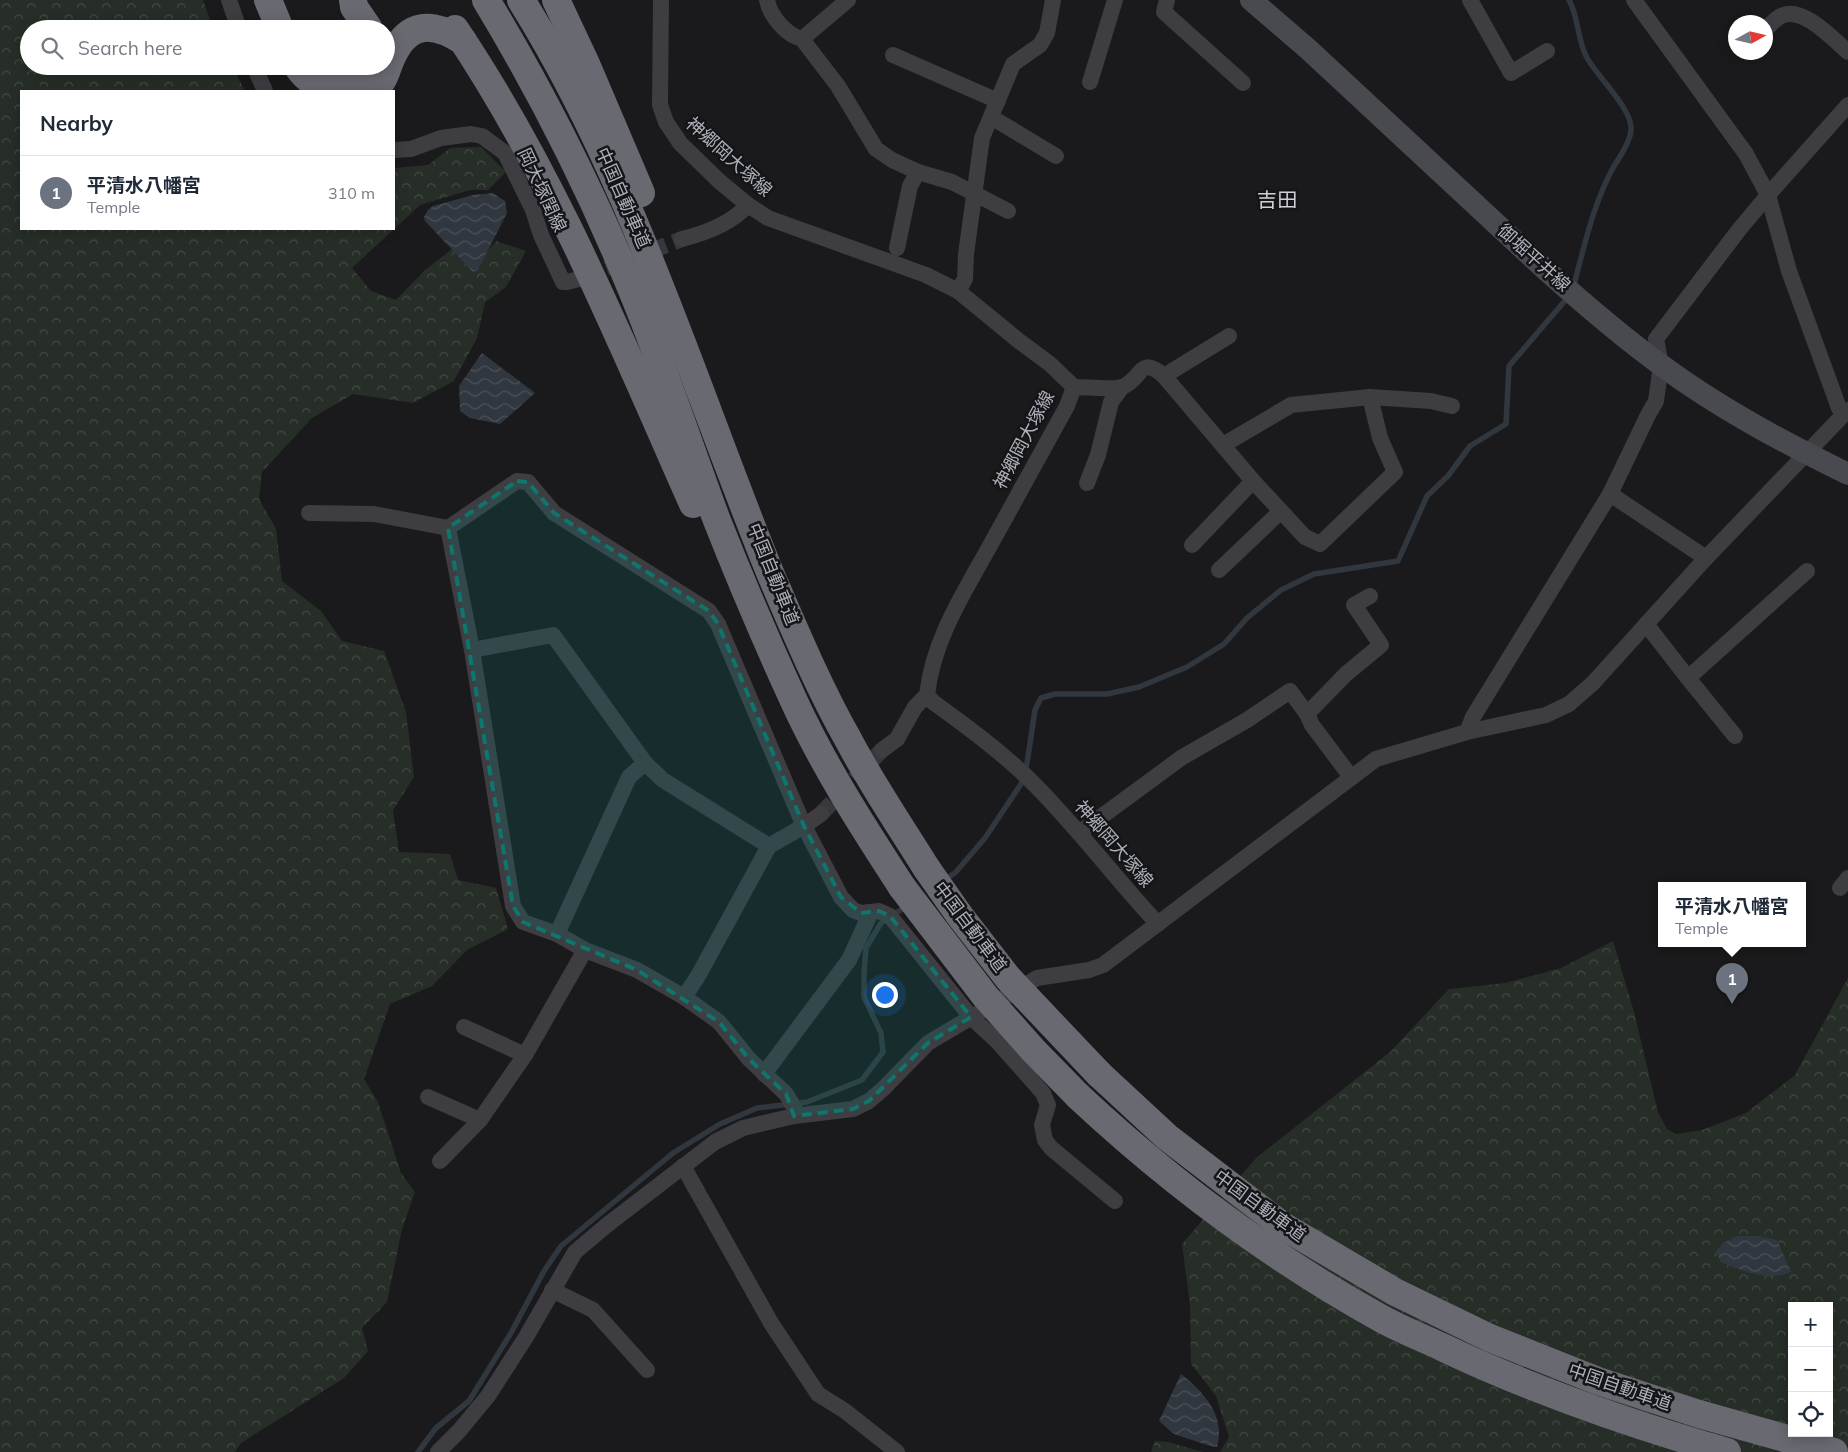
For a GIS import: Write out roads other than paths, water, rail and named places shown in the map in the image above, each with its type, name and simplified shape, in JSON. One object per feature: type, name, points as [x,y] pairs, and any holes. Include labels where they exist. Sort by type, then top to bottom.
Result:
[{"type":"highway","points":[[254,0],[262,20]]},
{"type":"highway","points":[[268,0],[276,20]]},
{"type":"highway","points":[[353,0],[354,7],[363,20]]},
{"type":"highway","name":"中国自動車道","points":[[486,0],[519,54],[570,150],[599,211],[637,302],[716,517],[748,598],[794,702],[818,750],[860,822],[902,887],[984,996],[1078,1096],[1114,1129],[1209,1207],[1266,1247],[1383,1320],[1484,1367],[1587,1408],[1727,1452]]},
{"type":"highway","name":"中国自動車道","points":[[521,0],[594,132],[630,212],[772,575],[824,695],[849,743],[927,869],[960,916],[1008,978],[1098,1074],[1167,1137],[1283,1226],[1395,1292],[1490,1338],[1598,1381],[1699,1414],[1834,1452]]},
{"type":"highway","points":[[556,0],[614,129],[683,300],[716,428]]},
{"type":"highway","points":[[395,51],[405,37],[413,31],[425,27],[459,35],[504,106],[560,210],[756,640],[818,750]]},
{"type":"highway","points":[[286,75],[293,87],[298,90]]},
{"type":"highway","points":[[303,75],[323,87],[340,88],[353,85],[365,75]]},
{"type":"highway","points":[[375,90],[387,75]]},
{"type":"street","points":[[229,0],[237,20]]},
{"type":"street","name":"神郷岡大塚線","points":[[660,0],[660,105],[666,122],[680,143],[748,205],[768,218],[926,275],[958,291],[1050,364],[1074,387],[1067,406],[957,605],[938,646],[927,696],[1001,753],[1025,775],[1079,833],[1158,924]]},
{"type":"street","points":[[767,0],[769,9],[791,36],[802,38],[838,86],[876,149],[892,160],[918,172],[952,182],[975,192],[1008,211]]},
{"type":"street","points":[[802,38],[848,0]]},
{"type":"street","points":[[958,291],[965,279],[966,254],[982,138],[1013,64],[1040,45],[1047,33],[1053,0]]},
{"type":"street","points":[[1090,82],[1115,0]]},
{"type":"street","points":[[1167,0],[1164,12],[1243,83]]},
{"type":"street","name":"御堀平井線","points":[[1251,0],[1308,49],[1547,272],[1661,366],[1725,408],[1848,474]]},
{"type":"street","points":[[1470,0],[1511,73],[1547,51]]},
{"type":"street","points":[[438,1452],[459,1431],[488,1396],[526,1337],[575,1252],[715,1142],[743,1128],[794,1113],[853,1108],[869,1100],[883,1089],[928,1043],[1038,978],[1089,970],[1103,965],[1376,759],[1467,732],[1546,715],[1569,704],[1593,683],[1706,558],[1846,412],[1839,408],[1789,271],[1768,194],[1746,154],[1634,0]]},
{"type":"street","points":[[1773,22],[1782,16],[1800,15],[1810,20],[1848,52]]},
{"type":"street","points":[[893,55],[998,101]]},
{"type":"street","points":[[258,75],[265,90]]},
{"type":"street","points":[[1467,732],[1473,717],[1610,494],[1656,401],[1661,366],[1656,339],[1768,194],[1848,106]]},
{"type":"street","points":[[991,117],[1056,156]]},
{"type":"street","name":"岡大塚閏線","points":[[395,150],[412,148],[441,138],[457,135],[471,134],[482,136],[505,154],[533,210],[541,235],[561,278],[564,282],[579,279]]},
{"type":"street","points":[[897,248],[910,186],[918,172]]},
{"type":"street","points":[[682,239],[708,232],[722,225],[742,212],[748,205]]},
{"type":"street","points":[[1164,376],[1229,336]]},
{"type":"street","points":[[1087,483],[1098,455],[1111,402],[1122,387],[1132,381],[1141,370],[1147,367],[1154,368],[1164,376],[1280,512],[1305,537],[1320,544],[1396,472],[1380,438],[1370,398]]},
{"type":"street","points":[[1074,387],[1122,387]]},
{"type":"street","points":[[1223,445],[1291,405],[1370,398],[1431,401],[1452,406]]},
{"type":"street","points":[[308,513],[374,514],[448,528],[517,481],[528,482],[554,513],[709,611],[718,624],[804,826],[841,897],[853,910],[860,913],[879,912],[890,916],[971,1018],[996,1040],[1043,1093],[1048,1105],[1042,1125],[1045,1140],[1051,1148],[1114,1202]]},
{"type":"street","points":[[1192,545],[1253,481]]},
{"type":"street","points":[[1610,494],[1706,558]]},
{"type":"street","points":[[1219,570],[1280,512]]},
{"type":"street","points":[[448,528],[472,650],[513,906],[522,922],[557,934],[585,950],[637,970],[684,997],[719,1022],[749,1059],[786,1094],[794,1113]]},
{"type":"street","points":[[1688,678],[1807,571]]},
{"type":"street","points":[[1306,714],[1346,674],[1381,645],[1354,605],[1370,596]]},
{"type":"street","points":[[1646,624],[1735,736]]},
{"type":"street","points":[[472,650],[553,635],[645,763],[662,780],[769,846]]},
{"type":"street","points":[[1079,833],[1181,758],[1247,720],[1290,691],[1350,777]]},
{"type":"street","points":[[882,750],[897,739],[915,708],[927,696]]},
{"type":"street","points":[[557,934],[629,777],[645,763]]},
{"type":"street","points":[[684,997],[698,976],[769,846],[804,826],[820,814]]},
{"type":"street","points":[[764,1074],[849,960],[871,912]]},
{"type":"street","points":[[440,1161],[480,1120],[525,1055],[585,950]]},
{"type":"street","points":[[464,1027],[525,1055]]},
{"type":"street","points":[[428,1097],[480,1120]]},
{"type":"street","points":[[683,1166],[771,1323],[818,1394],[845,1411],[897,1452]]},
{"type":"street","points":[[552,1290],[593,1310],[647,1370]]},
{"type":"water","points":[[493,193],[505,201],[507,213],[478,270],[473,272],[425,221],[424,217],[433,206],[473,195]]},
{"type":"water","points":[[482,353],[535,393],[500,424],[470,418],[460,411],[459,386]]},
{"type":"water","points":[[1737,1236],[1758,1236],[1777,1240],[1791,1272],[1782,1275],[1764,1276],[1721,1262],[1716,1251],[1723,1243]]},
{"type":"water","points":[[1181,1374],[1197,1388],[1211,1405],[1218,1425],[1217,1447],[1174,1434],[1159,1421]]},
{"type":"waterway","points":[[1569,0],[1575,14],[1581,44],[1587,58],[1626,111],[1631,128],[1628,142],[1600,195],[1573,289]]},
{"type":"waterway","points":[[944,880],[955,873],[985,838],[1021,784],[1027,763],[1035,710],[1041,698],[1055,694],[1107,694],[1139,687],[1187,667],[1224,644],[1247,618],[1281,590],[1314,574],[1398,561],[1427,496],[1448,476],[1470,446],[1506,424],[1509,366],[1569,296]]},
{"type":"waterway","points":[[418,1452],[436,1428],[469,1401],[511,1333],[544,1271],[561,1246],[673,1153],[720,1124],[757,1108],[807,1102],[862,1080],[883,1052],[881,1033],[864,997],[866,948],[881,923],[908,905]]},
{"type":"tunnel","points":[[584,277],[682,239]]},
{"type":"tunnel","points":[[821,814],[882,750]]},
{"type":"place","name":"平清水八幡宮","points":[[1732,1004]]},
{"type":"district","name":"吉田","points":[[1277,200]]}]
